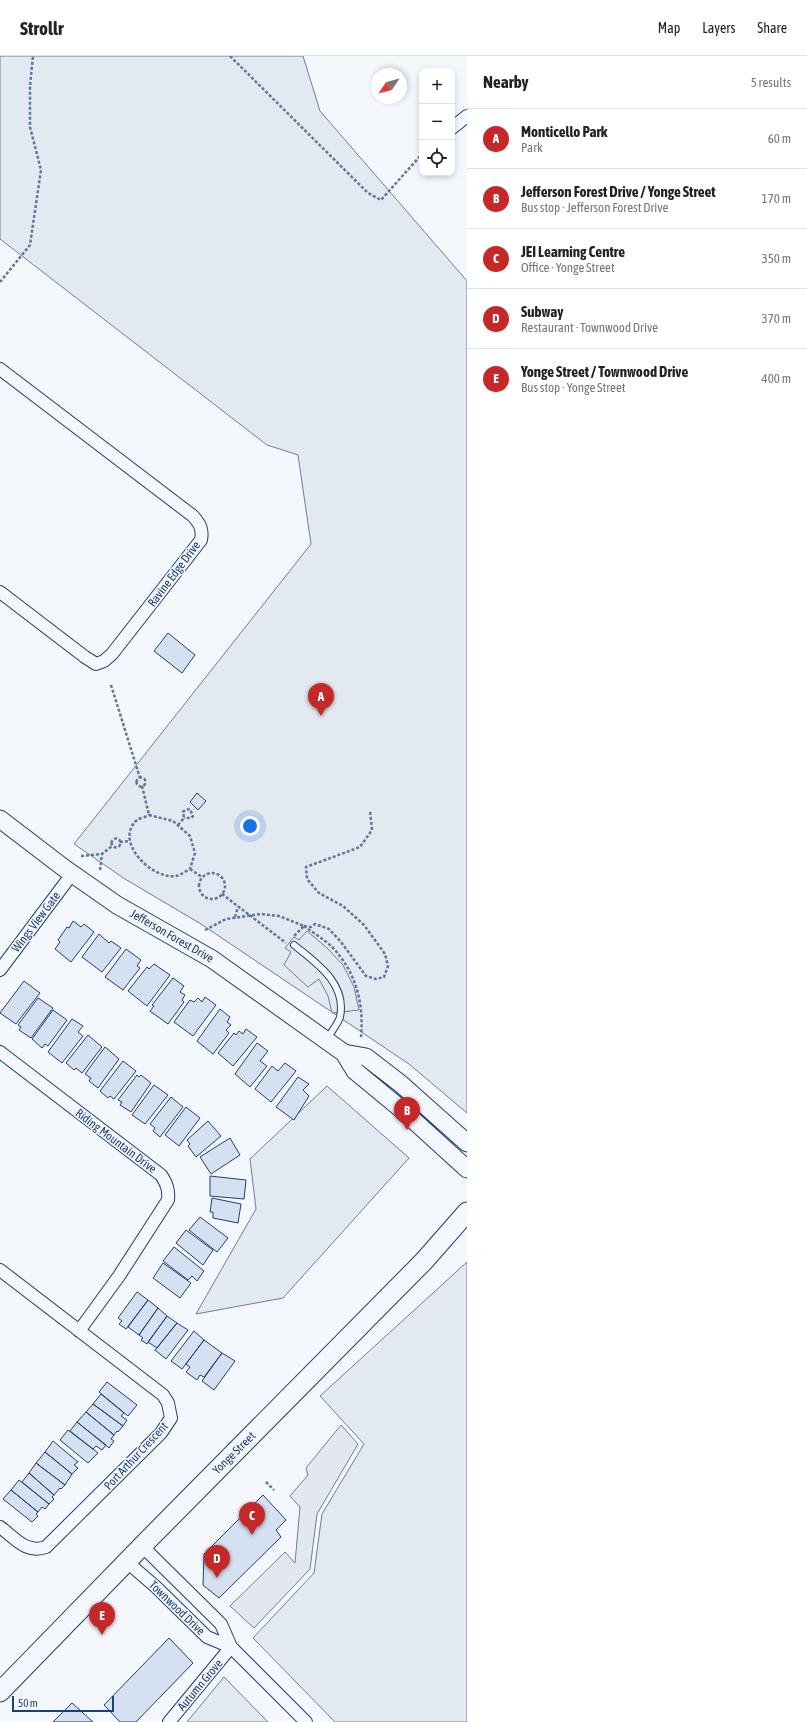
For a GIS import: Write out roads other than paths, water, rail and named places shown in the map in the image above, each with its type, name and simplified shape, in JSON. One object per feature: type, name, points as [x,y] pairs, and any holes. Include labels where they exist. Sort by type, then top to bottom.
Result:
[{"type":"main road","name":"Yonge Street","points":[[0,1692],[424,1261],[467,1212]]},
{"type":"street","points":[[455,126],[467,116]]},
{"type":"street","name":"Ravine Edge Drive","points":[[0,369],[193,516],[199,524],[202,532],[201,540],[112,654],[104,661],[96,664],[0,592]]},
{"type":"street","name":"Jefferson Forest Drive","points":[[0,819],[72,874],[117,905],[212,959],[344,1053],[355,1071],[401,1109],[467,1168]]},
{"type":"street","name":"Wings View Gate","points":[[0,970],[72,874]]},
{"type":"street","name":"Riding Mountain Drive","points":[[0,1052],[161,1175],[166,1183],[169,1193],[168,1200],[119,1276],[79,1331]]},
{"type":"street","name":"Jefferson Forest Drive","points":[[344,1053],[366,1057],[401,1084],[467,1143]]},
{"type":"street","points":[[0,1270],[79,1331]]},
{"type":"street","name":"Port Arthur Crescent","points":[[0,1527],[30,1550],[38,1550],[46,1547],[162,1433],[171,1418],[168,1403],[163,1395],[79,1331]]},
{"type":"street","name":"Townwood Drive","points":[[142,1546],[221,1624],[231,1647],[306,1722]]},
{"type":"street","name":"Townwood Drive","points":[[127,1562],[156,1587],[207,1637],[231,1647]]},
{"type":"street","name":"Autumn Grove","points":[[169,1722],[231,1647]]},
{"type":"lane","points":[[294,945],[324,970],[333,980],[339,996],[339,1018],[326,1040]]},
{"type":"place","name":"Monticello Park","points":[[321,716]]},
{"type":"place","name":"Jefferson Forest Drive / Yonge Street","points":[[407,1130]]},
{"type":"place","name":"JEI Learning Centre","points":[[252,1535]]},
{"type":"place","name":"Subway","points":[[217,1578]]},
{"type":"place","name":"Yonge Street / Townwood Drive","points":[[102,1635]]}]
